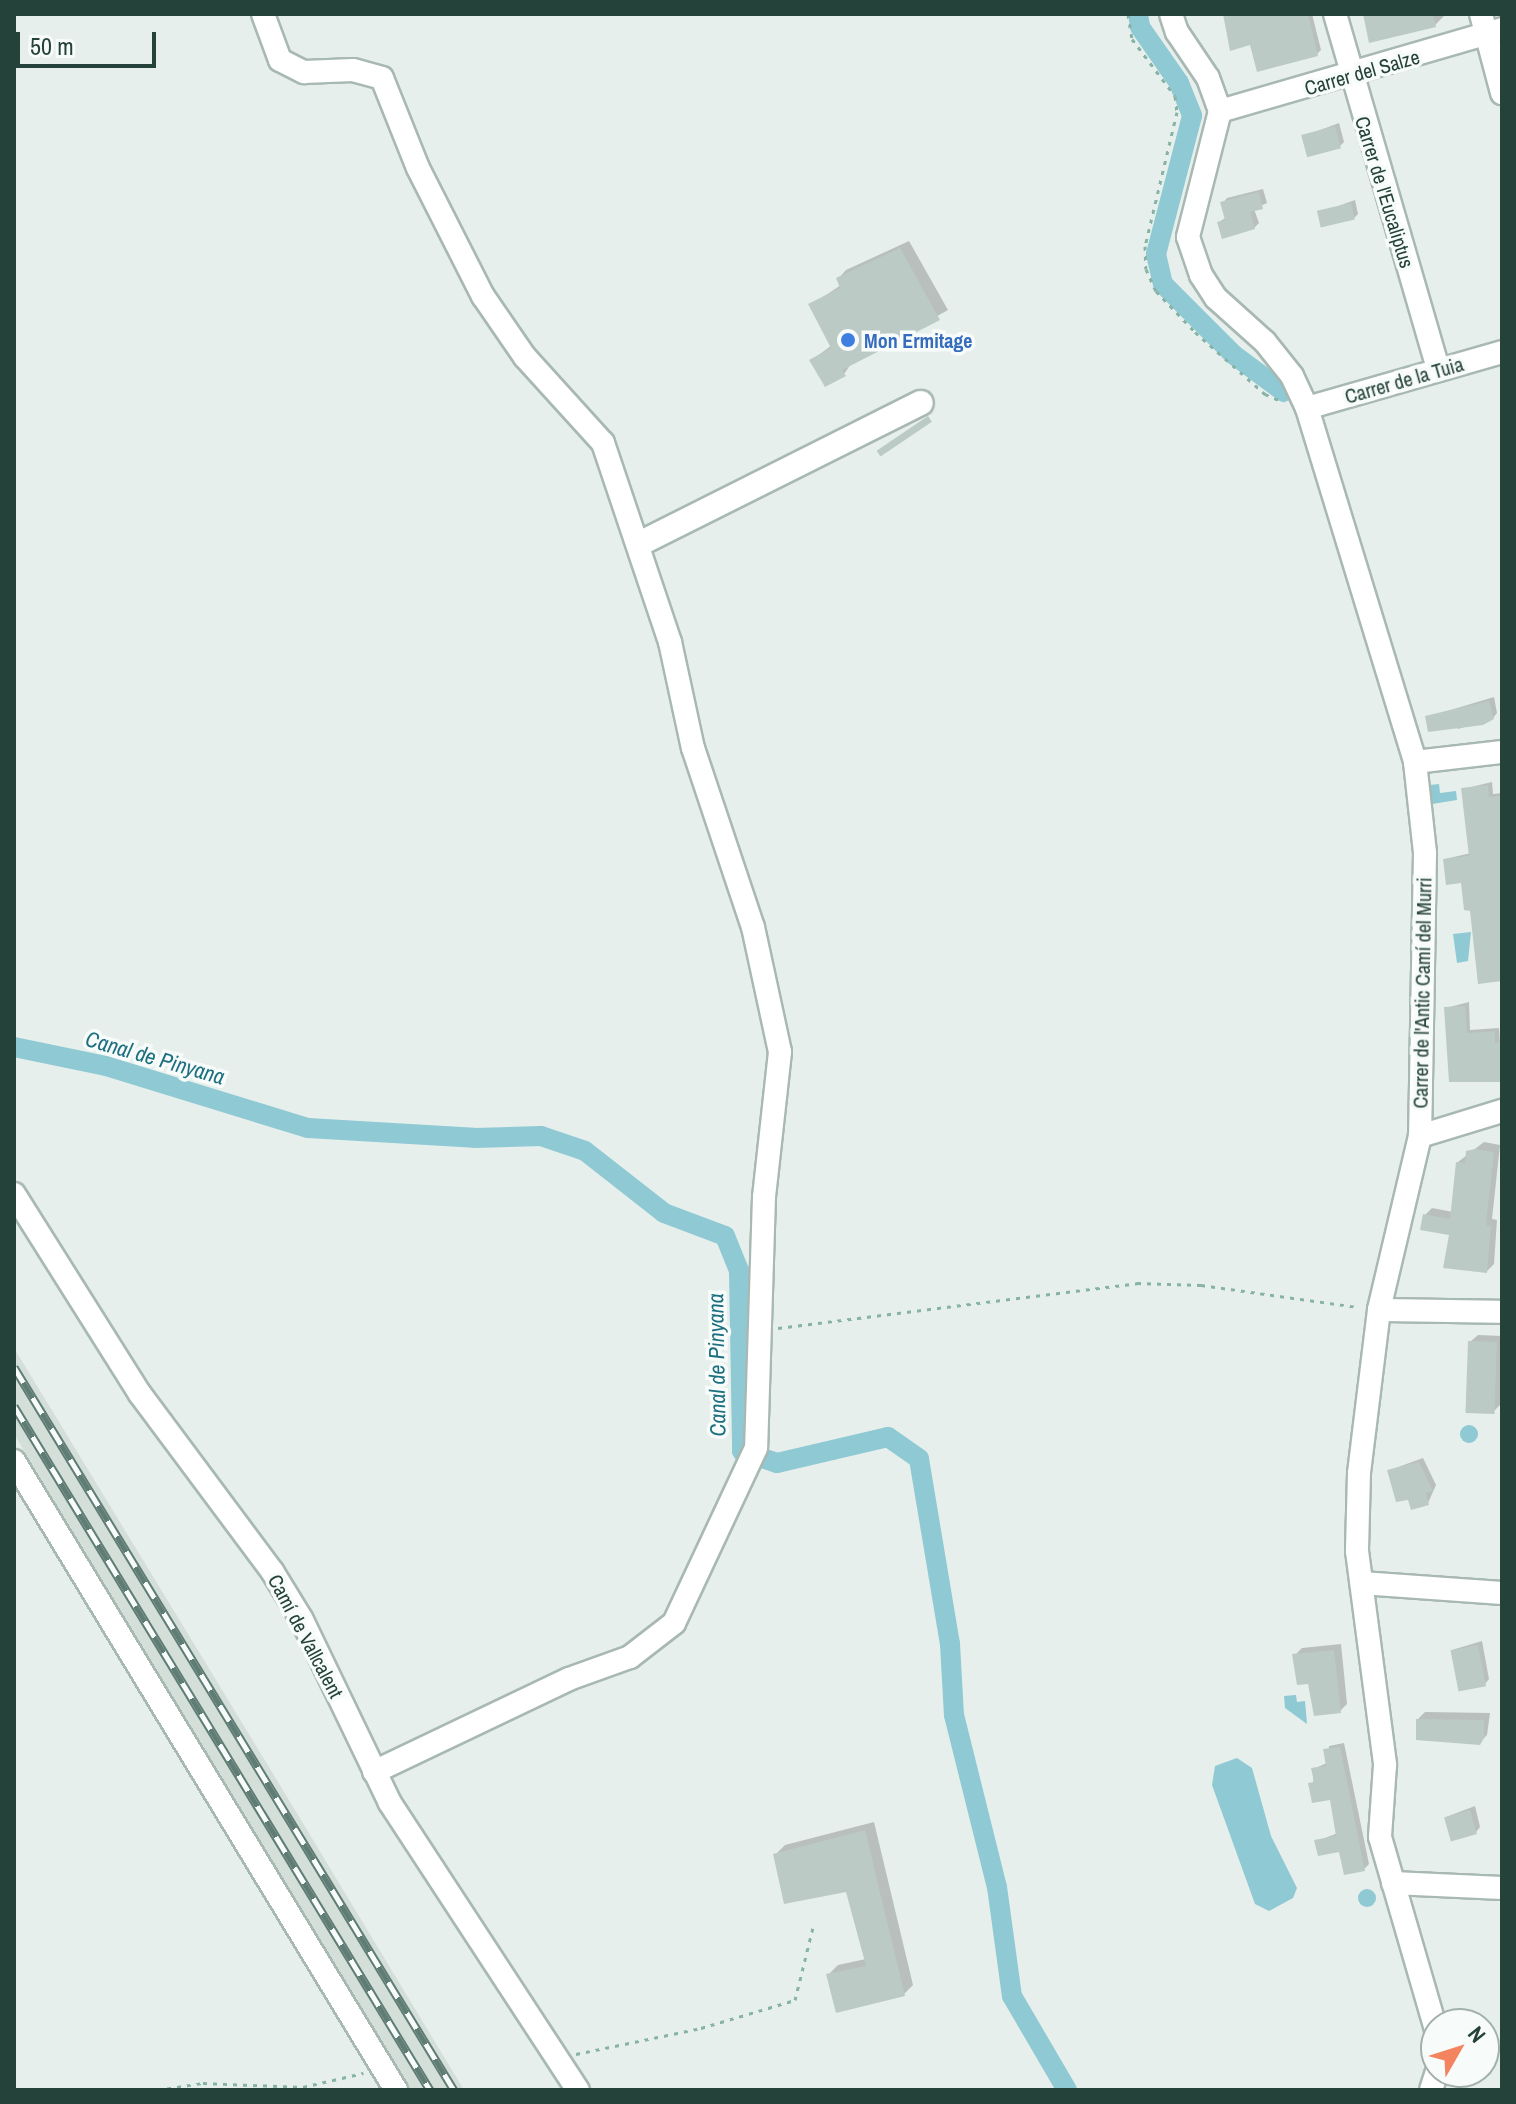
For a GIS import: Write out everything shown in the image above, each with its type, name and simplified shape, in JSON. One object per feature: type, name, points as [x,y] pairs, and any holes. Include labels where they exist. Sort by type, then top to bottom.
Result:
[{"type":"street","points":[[263,14],[280,60],[304,72],[353,70],[382,78],[418,168],[483,296],[525,357],[603,443],[670,642],[693,748],[753,927],[780,1052],[764,1197],[762,1330],[754,1456],[674,1623],[630,1657],[555,1685],[374,1772]]},
{"type":"street","points":[[1171,14],[1208,78],[1220,111]]},
{"type":"street","name":"Carrer de l'Eucaliptus","points":[[1335,14],[1350,77],[1438,369]]},
{"type":"street","points":[[1481,14],[1497,28],[1502,93]]},
{"type":"street","name":"Carrer del Salze","points":[[1220,111],[1350,77],[1497,28]]},
{"type":"street","name":"Carrer de l'Antic Camí del Murri","points":[[1220,111],[1188,237],[1216,298],[1265,342],[1292,376],[1307,408],[1415,762],[1425,853],[1420,1136],[1379,1310],[1359,1473],[1357,1551],[1385,1765],[1380,1837],[1430,2008]]},
{"type":"street","name":"Carrer de la Tuia","points":[[1307,408],[1502,352]]},
{"type":"street","points":[[639,544],[921,403]]},
{"type":"street","points":[[1415,762],[1502,752]]},
{"type":"street","points":[[1420,1136],[1502,1111]]},
{"type":"street","name":"Camí de Vallcalent","points":[[14,1194],[140,1394],[272,1571],[302,1620],[374,1772],[578,2090]]},
{"type":"street","points":[[1379,1310],[1502,1312]]},
{"type":"street","points":[[14,1461],[396,2090]]},
{"type":"street","points":[[1362,1583],[1502,1593]]},
{"type":"street","points":[[1393,1883],[1502,1888]]},
{"type":"path","points":[[762,1330],[1137,1283],[1201,1285],[1379,1310]]},
{"type":"path","points":[[558,2059],[701,2028],[795,2000],[814,1923]]},
{"type":"path","points":[[157,2090],[203,2083],[303,2087],[383,2069]]},
{"type":"shaded area","points":[[14,1348],[464,2090],[407,2090],[401,2081],[14,1434]]},
{"type":"water","points":[[1439,784],[1440,793],[1456,791],[1457,800],[1432,804],[1430,785]]},
{"type":"water","points":[[1471,932],[1468,961],[1457,963],[1453,934]]},
{"type":"water","points":[[1469,1425],[1478,1434],[1469,1443],[1460,1434]]},
{"type":"water","points":[[1296,1695],[1297,1702],[1305,1701],[1307,1724],[1285,1708],[1284,1696]]},
{"type":"water","points":[[1237,1758],[1252,1768],[1271,1836],[1297,1888],[1293,1898],[1269,1911],[1255,1904],[1212,1785],[1215,1766]]},
{"type":"water","points":[[1367,1889],[1376,1898],[1367,1907],[1358,1898]]},
{"type":"building","points":[[1223,14],[1308,14],[1318,56],[1257,72],[1250,45],[1230,51]]},
{"type":"building","points":[[1363,14],[1433,14],[1436,27],[1369,43]]},
{"type":"building","points":[[1335,126],[1341,148],[1307,157],[1301,135]]},
{"type":"building","points":[[1259,192],[1263,209],[1250,212],[1255,229],[1222,239],[1217,222],[1225,220],[1220,202]]},
{"type":"building","points":[[1351,203],[1355,220],[1321,227],[1317,211]]},
{"type":"building","points":[[900,248],[940,320],[842,370],[846,376],[825,387],[809,360],[831,348],[808,304],[840,288],[836,278]]},
{"type":"building","points":[[928,416],[932,422],[881,456],[877,451]]},
{"type":"building","points":[[1489,701],[1494,719],[1483,725],[1428,732],[1425,716]]},
{"type":"building","points":[[1488,785],[1489,797],[1502,796],[1502,981],[1478,984],[1470,911],[1464,910],[1461,883],[1446,885],[1443,859],[1469,856],[1461,788]]},
{"type":"building","points":[[1465,1006],[1467,1033],[1495,1031],[1495,1043],[1502,1042],[1502,1082],[1449,1082],[1444,1007]]},
{"type":"building","points":[[1466,1151],[1494,1152],[1486,1225],[1491,1226],[1487,1273],[1443,1268],[1449,1235],[1420,1230],[1423,1214],[1450,1219],[1456,1162],[1465,1163]]},
{"type":"building","points":[[1468,1341],[1497,1342],[1494,1414],[1465,1413]]},
{"type":"building","points":[[1419,1462],[1433,1491],[1426,1493],[1429,1505],[1411,1510],[1408,1500],[1396,1502],[1387,1470]]},
{"type":"building","points":[[1478,1645],[1486,1686],[1459,1692],[1451,1650]]},
{"type":"building","points":[[1334,1650],[1341,1713],[1314,1716],[1308,1684],[1297,1685],[1292,1654]]},
{"type":"building","points":[[1416,1719],[1484,1720],[1484,1738],[1480,1745],[1416,1740]]},
{"type":"building","points":[[1340,1747],[1365,1871],[1344,1875],[1339,1852],[1318,1856],[1314,1840],[1336,1836],[1330,1800],[1312,1803],[1308,1783],[1314,1782],[1311,1768],[1326,1766],[1323,1749]]},
{"type":"building","points":[[1470,1810],[1477,1834],[1451,1841],[1444,1817]]},
{"type":"building","points":[[865,1830],[905,1996],[836,2013],[826,1974],[866,1966],[846,1892],[784,1904],[773,1854]]},
{"type":"waterway","name":"Canal de Pinyana","points":[[1138,14],[1140,27],[1179,83],[1192,116],[1156,254],[1163,284],[1234,355],[1284,392]]},
{"type":"waterway","name":"Canal de Pinyana","points":[[14,1047],[106,1066],[308,1128],[474,1138],[541,1136],[585,1151],[664,1213],[725,1236],[739,1271],[742,1451],[777,1463],[888,1437],[919,1459],[950,1644],[954,1715],[997,1887],[1012,1996],[1067,2090]]},
{"type":"railway","points":[[14,1367],[454,2090]]},
{"type":"railway","points":[[14,1406],[430,2090]]},
{"type":"place","name":"Mon Ermitage","points":[[848,340]]}]
